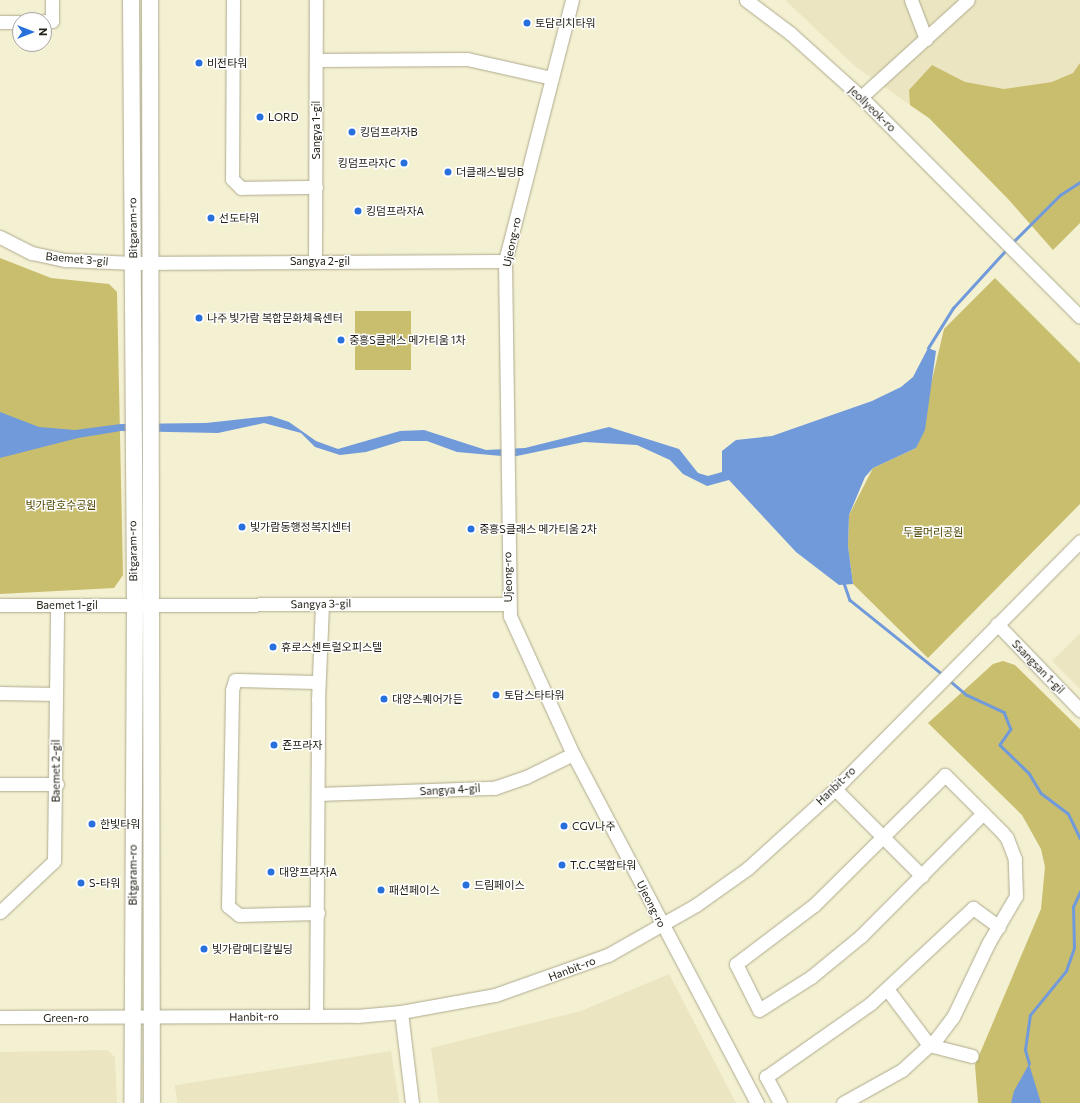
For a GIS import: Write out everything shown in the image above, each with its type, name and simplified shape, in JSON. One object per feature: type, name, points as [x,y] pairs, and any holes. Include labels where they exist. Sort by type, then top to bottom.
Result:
[{"type":"main road","name":"Bitgaram-ro","points":[[131,0],[134,263],[131,396],[134,605],[132,1103]]},
{"type":"main road","name":"Bitgaram-ro","points":[[150,0],[152,1103]]},
{"type":"street","points":[[52,0],[52,12]]},
{"type":"street","points":[[232,0],[232,179],[240,188],[316,187]]},
{"type":"street","name":"Sangya 1-gil","points":[[315,261],[316,0]]},
{"type":"street","name":"Ujeong-ro","points":[[572,0],[506,261],[508,604],[519,638],[573,754],[757,1103]]},
{"type":"street","name":"Jeollyeok-ro","points":[[746,0],[790,32],[861,97],[1037,271],[1080,317]]},
{"type":"street","points":[[911,0],[926,39]]},
{"type":"street","points":[[861,97],[968,0]]},
{"type":"street","points":[[0,22],[12,22]]},
{"type":"street","points":[[316,60],[467,59],[552,78]]},
{"type":"street","name":"Baemet 3-gil","points":[[0,237],[16,247],[54,259],[134,263]]},
{"type":"street","name":"Sangya 2-gil","points":[[134,263],[506,261]]},
{"type":"street","points":[[996,624],[1080,541]]},
{"type":"street","name":"Sangya 3-gil","points":[[134,605],[508,604]]},
{"type":"street","name":"Baemet 1-gil","points":[[0,605],[134,605]]},
{"type":"street","name":"Baemet 2-gil","points":[[0,912],[54,861],[57,784],[57,605]]},
{"type":"street","points":[[316,1016],[318,914],[318,682],[322,605]]},
{"type":"street","name":"Hanbit-ro","points":[[132,1019],[316,1016],[400,1012],[495,995],[559,975],[608,955],[662,925],[748,868],[835,789],[996,624]]},
{"type":"street","name":"Ssangsan 1-gil","points":[[996,624],[1080,710]]},
{"type":"street","points":[[318,682],[235,680],[232,690],[228,906],[239,915],[318,914]]},
{"type":"street","points":[[0,693],[56,694]]},
{"type":"street","name":"Sangya 4-gil","points":[[318,794],[494,788],[526,777],[573,754]]},
{"type":"street","points":[[843,1103],[892,1076],[929,1045],[953,1017],[1016,896],[1016,866],[1007,838],[983,813],[945,775],[884,838],[814,905],[736,964],[759,1010],[837,956],[922,876],[983,813]]},
{"type":"street","points":[[0,784],[57,784]]},
{"type":"street","points":[[835,789],[922,876]]},
{"type":"street","points":[[780,1103],[766,1078],[830,1036],[887,989],[973,908],[999,927]]},
{"type":"street","points":[[887,989],[929,1045],[972,1056]]},
{"type":"street","points":[[400,1012],[412,1103]]},
{"type":"street","name":"Green-ro","points":[[0,1017],[132,1019]]},
{"type":"shaded area","points":[[785,0],[1080,0],[1080,128],[1009,200],[929,118],[857,68]]},
{"type":"shaded area","points":[[1080,633],[1080,689],[1052,661]]},
{"type":"shaded area","points":[[669,974],[736,1103],[439,1103],[431,1048],[581,1011]]},
{"type":"shaded area","points":[[107,1050],[115,1057],[117,1103],[0,1103],[0,1052]]},
{"type":"shaded area","points":[[391,1051],[399,1103],[178,1103],[175,1085]]},
{"type":"green space","points":[[1080,63],[1080,223],[1053,250],[1009,200],[929,118],[910,105],[909,90],[932,65],[965,82],[1004,89],[1052,82],[1073,73]]},
{"type":"green space","name":"빛가람호수공원","points":[[0,258],[51,278],[109,284],[117,292],[123,575],[114,588],[0,594]]},
{"type":"green space","name":"두물머리공원","points":[[995,278],[1080,363],[1080,504],[928,658],[853,584],[848,546],[849,515],[873,468],[916,448],[944,329]]},
{"type":"green space","points":[[355,311],[411,311],[411,370],[355,370]]},
{"type":"green space","points":[[1003,661],[1015,665],[1080,729],[1080,1103],[978,1103],[975,1065],[1041,909],[1045,867],[1041,849],[1022,815],[928,723],[993,664]]},
{"type":"water","points":[[928,348],[936,351],[925,430],[916,448],[873,468],[865,477],[849,515],[848,546],[853,584],[839,585],[796,552],[729,480],[707,486],[683,474],[670,460],[637,445],[584,442],[512,457],[457,452],[427,441],[402,441],[366,452],[340,455],[315,447],[301,433],[264,423],[218,433],[121,431],[78,438],[0,458],[0,412],[39,427],[75,430],[121,424],[206,423],[271,416],[289,422],[316,441],[338,449],[400,431],[424,430],[486,450],[525,448],[609,427],[679,449],[698,473],[708,476],[722,472],[722,451],[736,440],[772,436],[872,401],[901,387],[913,377]]},
{"type":"water","points":[[1029,1064],[1041,1103],[1011,1103],[1014,1091]]},
{"type":"waterway","points":[[1012,243],[1060,195],[1080,182]]},
{"type":"waterway","points":[[928,348],[953,308],[1006,250]]},
{"type":"waterway","points":[[844,583],[850,600],[942,674]]},
{"type":"waterway","points":[[949,680],[967,695],[1004,712],[1011,729],[1000,745],[1029,773],[1041,793],[1068,813],[1080,838]]},
{"type":"waterway","points":[[1029,1064],[1025,1050],[1030,1015],[1066,971],[1074,948],[1073,907],[1080,892]]},
{"type":"place","name":"토담리치타워","points":[[527,23]]},
{"type":"place","name":"비전타워","points":[[199,63]]},
{"type":"place","name":"LORD","points":[[260,117]]},
{"type":"place","name":"킹덤프라자B","points":[[352,132]]},
{"type":"place","name":"킹덤프라자C","points":[[404,163]]},
{"type":"place","name":"더클래스빌딩B","points":[[448,172]]},
{"type":"place","name":"킹덤프라자A","points":[[358,211]]},
{"type":"place","name":"선도타워","points":[[211,218]]},
{"type":"place","name":"나주 빛가람 복합문화체육센터","points":[[199,318]]},
{"type":"place","name":"중흥S클래스 메가티움 1차","points":[[341,340]]},
{"type":"place","name":"빛가람동행정복지센터","points":[[242,527]]},
{"type":"place","name":"중흥S클래스 메가티움 2차","points":[[471,529]]},
{"type":"place","name":"휴로스센트럴오피스텔","points":[[273,647]]},
{"type":"place","name":"토담스타타워","points":[[496,695]]},
{"type":"place","name":"대양스퀘어가든","points":[[384,699]]},
{"type":"place","name":"죤프라자","points":[[274,745]]},
{"type":"place","name":"한빛타워","points":[[92,824]]},
{"type":"place","name":"CGV나주","points":[[564,826]]},
{"type":"place","name":"T.C.C복합타워","points":[[562,865]]},
{"type":"place","name":"대양프라자A","points":[[271,872]]},
{"type":"place","name":"S-타워","points":[[81,883]]},
{"type":"place","name":"드림페이스","points":[[466,885]]},
{"type":"place","name":"패션페이스","points":[[381,890]]},
{"type":"place","name":"빛가람메디칼빌딩","points":[[204,949]]}]
